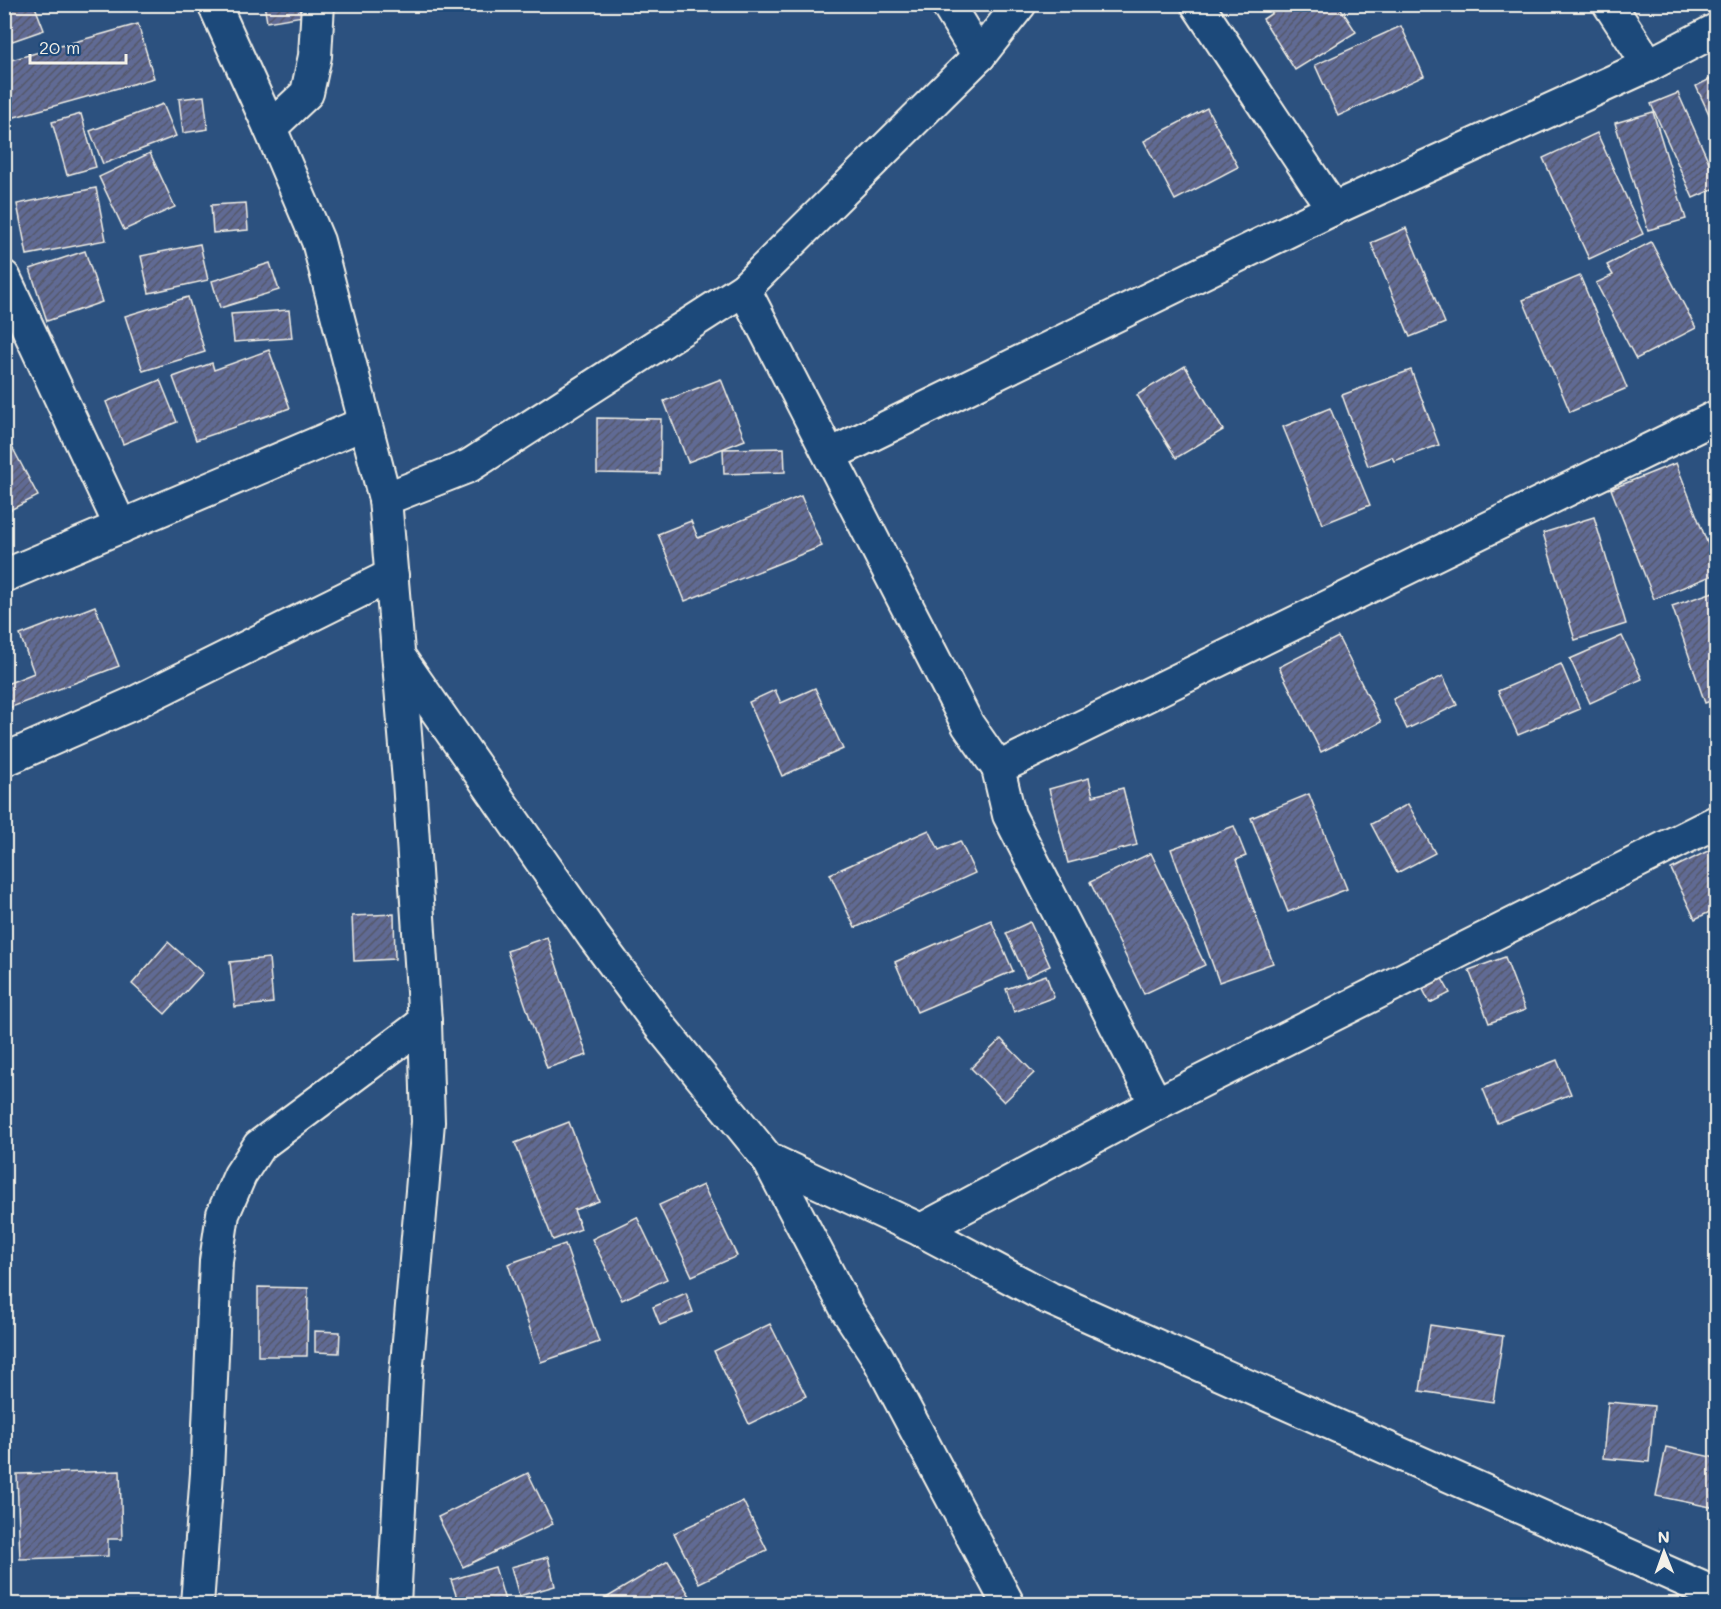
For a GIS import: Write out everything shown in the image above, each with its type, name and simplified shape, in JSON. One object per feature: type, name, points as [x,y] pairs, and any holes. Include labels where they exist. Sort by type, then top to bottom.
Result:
[{"type":"street","points":[[214,4],[318,241],[385,499],[400,658],[425,1022],[428,1122],[406,1375],[394,1605]]},
{"type":"street","points":[[270,128],[307,93],[315,56],[318,4]]},
{"type":"street","points":[[947,4],[979,56]]},
{"type":"street","points":[[385,499],[469,466],[744,289],[979,56],[1020,4]]},
{"type":"street","points":[[1197,4],[1333,209]]},
{"type":"street","points":[[1609,4],[1649,65]]},
{"type":"street","points":[[830,455],[1333,209],[1649,65],[1716,30]]},
{"type":"street","points":[[4,277],[121,527]]},
{"type":"street","points":[[744,289],[968,725],[998,768],[1009,815],[1156,1104]]},
{"type":"street","points":[[998,768],[1716,417]]},
{"type":"street","points":[[4,576],[366,423]]},
{"type":"street","points":[[4,760],[134,703],[392,574]]},
{"type":"street","points":[[400,658],[594,938],[660,1026],[768,1160],[847,1310],[877,1356],[1008,1605]]},
{"type":"street","points":[[921,1230],[1156,1104],[1716,822]]},
{"type":"street","points":[[197,1605],[207,1473],[216,1261],[223,1214],[240,1174],[259,1146],[425,1022]]},
{"type":"street","points":[[768,1160],[921,1230],[1049,1298],[1716,1594]]},
{"type":"building","points":[[4,4],[34,4],[44,30],[4,44]]},
{"type":"building","points":[[118,4],[138,4],[121,11]]},
{"type":"building","points":[[264,4],[301,4],[303,16],[267,22]]},
{"type":"building","points":[[1286,4],[1338,4],[1356,32],[1295,70],[1263,19]]},
{"type":"building","points":[[138,24],[154,78],[4,120],[4,62]]},
{"type":"building","points":[[1401,26],[1424,76],[1338,116],[1315,65]]},
{"type":"building","points":[[1716,76],[1716,129],[1696,86]]},
{"type":"building","points":[[1678,93],[1716,178],[1716,188],[1693,198],[1651,104]]},
{"type":"building","points":[[204,96],[208,129],[183,133],[179,99]]},
{"type":"building","points":[[163,104],[176,136],[103,164],[90,131]]},
{"type":"building","points":[[1207,108],[1238,167],[1175,200],[1144,141]]},
{"type":"building","points":[[1653,112],[1686,219],[1648,230],[1615,123]]},
{"type":"building","points":[[81,114],[96,167],[67,175],[52,122]]},
{"type":"building","points":[[1597,133],[1643,234],[1589,259],[1543,158]]},
{"type":"building","points":[[150,153],[175,207],[124,230],[99,177]]},
{"type":"building","points":[[96,188],[106,240],[27,255],[17,204]]},
{"type":"building","points":[[246,203],[248,230],[213,233],[211,205]]},
{"type":"building","points":[[1406,228],[1445,323],[1410,337],[1371,243]]},
{"type":"building","points":[[1651,242],[1696,328],[1636,359],[1596,283],[1613,275],[1607,265]]},
{"type":"building","points":[[200,244],[208,280],[149,293],[141,256]]},
{"type":"building","points":[[85,251],[102,302],[47,321],[30,269]]},
{"type":"building","points":[[270,263],[279,290],[220,308],[212,281]]},
{"type":"building","points":[[1580,276],[1627,388],[1570,412],[1523,300]]},
{"type":"building","points":[[188,297],[205,352],[143,371],[125,316]]},
{"type":"building","points":[[289,310],[292,338],[234,342],[231,314]]},
{"type":"building","points":[[269,350],[290,408],[196,440],[173,377],[212,363],[214,370]]},
{"type":"building","points":[[1185,366],[1223,430],[1176,458],[1137,395]]},
{"type":"building","points":[[1411,370],[1439,445],[1394,461],[1392,457],[1368,466],[1342,395]]},
{"type":"building","points":[[721,379],[745,440],[688,462],[664,401]]},
{"type":"building","points":[[160,380],[177,422],[123,444],[106,402]]},
{"type":"building","points":[[1330,408],[1370,505],[1323,524],[1283,427]]},
{"type":"building","points":[[597,418],[661,419],[660,474],[597,473]]},
{"type":"building","points":[[10,443],[38,496],[4,513],[4,446]]},
{"type":"building","points":[[784,448],[785,472],[724,474],[723,449]]},
{"type":"building","points":[[1676,463],[1716,565],[1716,574],[1654,599],[1611,489]]},
{"type":"building","points":[[801,496],[822,546],[685,601],[658,534],[691,521],[698,538]]},
{"type":"building","points":[[1594,517],[1626,624],[1575,640],[1543,533]]},
{"type":"building","points":[[1716,591],[1716,699],[1705,703],[1672,606]]},
{"type":"building","points":[[95,606],[119,666],[4,710],[4,685],[34,673],[20,635]]},
{"type":"building","points":[[1622,636],[1642,679],[1590,703],[1570,659]]},
{"type":"building","points":[[1338,637],[1381,722],[1321,752],[1279,667]]},
{"type":"building","points":[[1561,664],[1580,709],[1518,735],[1498,691]]},
{"type":"building","points":[[1443,676],[1457,705],[1407,729],[1393,699]]},
{"type":"building","points":[[815,688],[843,749],[782,776],[749,702],[775,690],[781,703]]},
{"type":"building","points":[[1089,778],[1093,796],[1123,788],[1137,845],[1068,863],[1049,789]]},
{"type":"building","points":[[1309,794],[1347,889],[1288,912],[1251,818]]},
{"type":"building","points":[[1408,804],[1435,853],[1397,873],[1371,824]]},
{"type":"building","points":[[1234,826],[1246,856],[1236,860],[1273,963],[1219,982],[1171,849]]},
{"type":"building","points":[[929,830],[939,850],[960,841],[975,873],[855,928],[830,874]]},
{"type":"building","points":[[1716,847],[1716,909],[1695,919],[1671,869]]},
{"type":"building","points":[[1151,853],[1205,965],[1144,994],[1090,882]]},
{"type":"building","points":[[394,914],[395,959],[354,961],[352,916]]},
{"type":"building","points":[[991,920],[1013,971],[917,1012],[895,962]]},
{"type":"building","points":[[1030,922],[1050,966],[1026,977],[1006,933]]},
{"type":"building","points":[[547,937],[587,1055],[547,1068],[507,951]]},
{"type":"building","points":[[168,942],[203,973],[165,1014],[132,984]]},
{"type":"building","points":[[1505,957],[1525,1010],[1489,1023],[1469,970]]},
{"type":"building","points":[[269,958],[273,1003],[235,1007],[230,962]]},
{"type":"building","points":[[1435,966],[1450,993],[1430,1003],[1416,976]]},
{"type":"building","points":[[1046,975],[1054,997],[1014,1012],[1006,989]]},
{"type":"building","points":[[1001,1039],[1034,1073],[1004,1102],[971,1068]]},
{"type":"building","points":[[1557,1060],[1571,1094],[1497,1123],[1483,1089]]},
{"type":"building","points":[[569,1122],[599,1201],[574,1210],[581,1229],[553,1240],[515,1143]]},
{"type":"building","points":[[703,1185],[737,1256],[692,1276],[659,1205]]},
{"type":"building","points":[[637,1217],[667,1279],[622,1300],[592,1239]]},
{"type":"building","points":[[565,1244],[599,1342],[541,1362],[508,1264]]},
{"type":"building","points":[[258,1287],[308,1288],[307,1356],[258,1356]]},
{"type":"building","points":[[686,1293],[693,1312],[660,1325],[653,1307]]},
{"type":"building","points":[[770,1324],[806,1396],[749,1424],[714,1351]]},
{"type":"building","points":[[1430,1325],[1503,1336],[1493,1402],[1420,1391]]},
{"type":"building","points":[[315,1331],[340,1332],[339,1353],[315,1352]]},
{"type":"building","points":[[1608,1402],[1654,1406],[1649,1462],[1603,1458]]},
{"type":"building","points":[[1666,1447],[1716,1458],[1716,1508],[1656,1496]]},
{"type":"building","points":[[120,1471],[122,1539],[108,1539],[108,1556],[20,1559],[17,1474]]},
{"type":"building","points":[[528,1473],[553,1524],[463,1567],[438,1517]]},
{"type":"building","points":[[743,1501],[767,1550],[699,1583],[674,1533]]},
{"type":"building","points":[[548,1557],[555,1586],[519,1596],[511,1567]]},
{"type":"building","points":[[668,1561],[695,1604],[596,1604]]},
{"type":"building","points":[[495,1567],[506,1604],[459,1604],[451,1580]]}]
